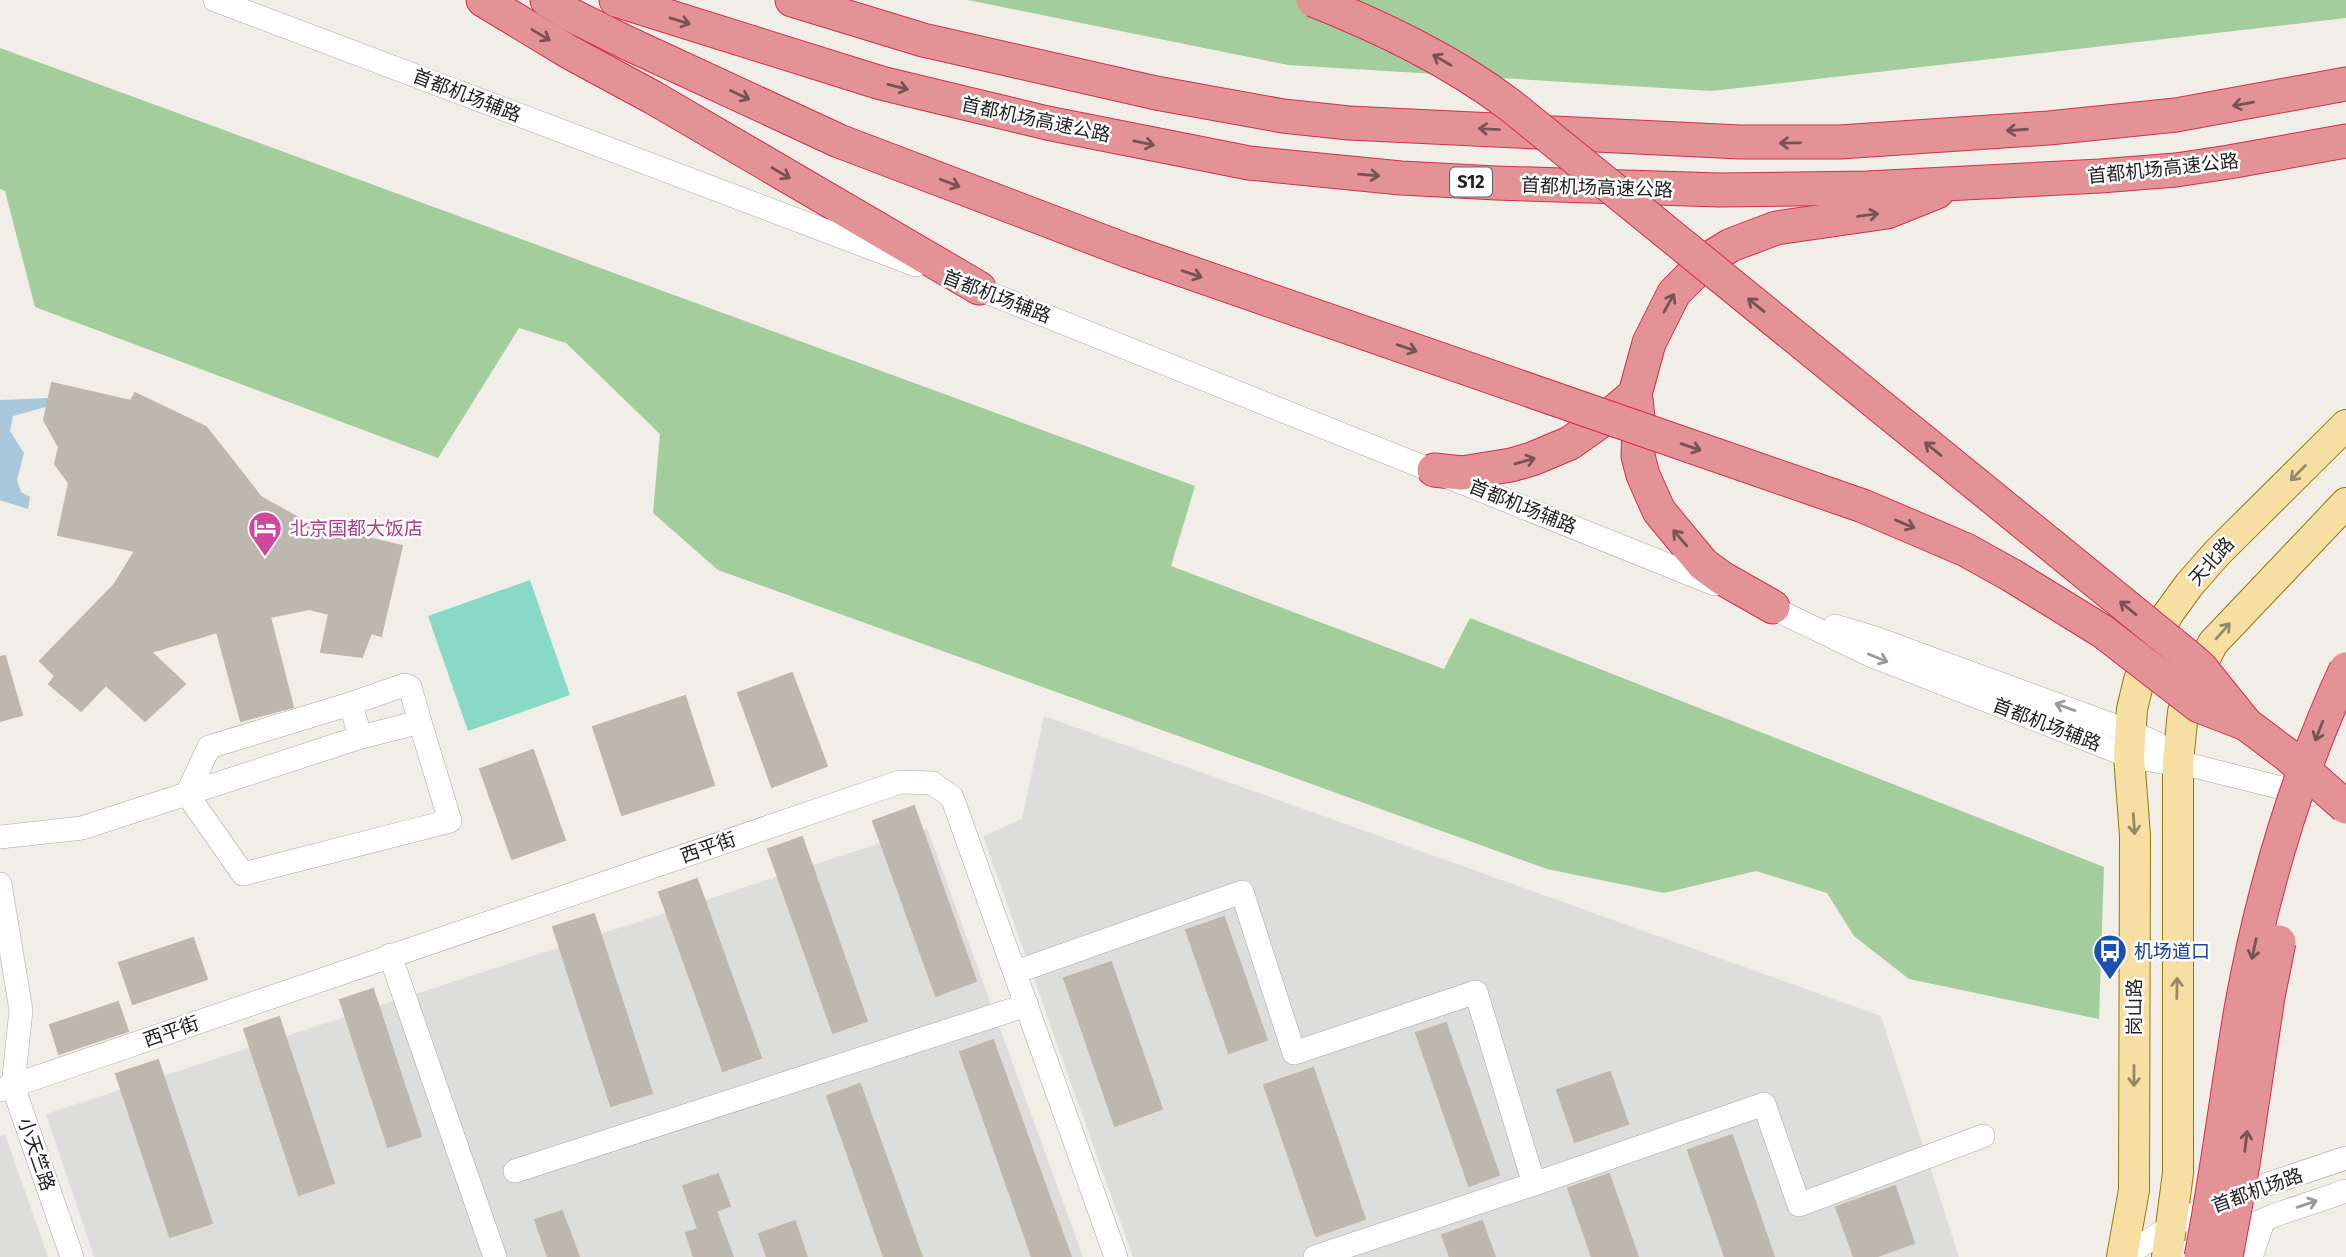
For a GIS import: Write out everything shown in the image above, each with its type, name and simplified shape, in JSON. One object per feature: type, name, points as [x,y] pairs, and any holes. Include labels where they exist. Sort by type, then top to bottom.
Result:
[{"type":"highway","points":[[483,0],[979,288]]},
{"type":"highway","points":[[547,0],[571,16],[839,141],[1128,251],[1863,506],[1966,550],[2011,575],[2102,631],[2199,706],[2246,724]]},
{"type":"highway","name":"首都机场高速公路","points":[[615,0],[881,83],[1046,122],[1249,163],[1401,178],[1707,190],[1854,188],[2176,170],[2346,141]]},
{"type":"highway","points":[[792,0],[923,40],[1156,93],[1283,116],[1349,123],[1766,143],[1840,142],[2049,128],[2176,115],[2346,84]]},
{"type":"highway","points":[[1312,0],[1423,49],[1478,82],[1510,106],[2185,654],[2201,668],[2246,724],[2286,754],[2346,806]]},
{"type":"highway","points":[[2310,92],[2346,78]]},
{"type":"highway","points":[[1773,607],[1703,564],[1659,511],[1643,475],[1638,456],[1639,428],[1635,394],[1649,343],[1674,293],[1708,259],[1731,245],[1776,228],[1887,212],[1968,183]]},
{"type":"highway","points":[[1434,470],[1462,473],[1480,471],[1543,455],[1570,443],[1635,394]]},
{"type":"highway","points":[[2202,1257],[2239,1019],[2257,932],[2298,786],[2326,711],[2346,669]]},
{"type":"highway","points":[[2226,1257],[2279,938],[2308,829],[2346,726]]},
{"type":"main road","name":"天北路","points":[[2129,743],[2139,680],[2168,614],[2218,552],[2346,425]]},
{"type":"main road","points":[[2166,1257],[2178,1173],[2178,762],[2186,700],[2207,654],[2230,623],[2346,503]]},
{"type":"main road","points":[[2299,551],[2346,538]]},
{"type":"main road","name":"岗山路","points":[[2123,1257],[2134,1190],[2135,836],[2129,743]]},
{"type":"street","name":"首都机场辅路","points":[[215,0],[979,288],[1773,607],[1875,638],[2129,743]]},
{"type":"street","points":[[404,685],[410,687],[450,821],[243,874],[187,794],[209,747],[404,685]]},
{"type":"street","points":[[350,704],[360,737]]},
{"type":"street","points":[[0,837],[82,828],[360,737],[420,722]]},
{"type":"street","points":[[2129,743],[2156,743],[2178,762],[2346,806]]},
{"type":"street","name":"西平街","points":[[6,1088],[390,954],[900,782],[932,783],[952,797],[1116,1257]]},
{"type":"street","name":"小天竺路","points":[[0,884],[21,1010],[6,1088],[72,1257]]},
{"type":"street","points":[[1016,972],[1242,892],[1294,1053],[1476,992],[1534,1185]]},
{"type":"street","points":[[390,954],[495,1257]]},
{"type":"street","points":[[515,1171],[1027,1005]]},
{"type":"street","points":[[1315,1257],[1534,1185],[1764,1104],[1799,1205],[1983,1136]]},
{"type":"street","name":"首都机场路","points":[[2123,1257],[2170,1227],[2223,1199],[2346,1158]]},
{"type":"street","name":"首都机场路","points":[[2176,1257],[2275,1215],[2346,1191]]},
{"type":"street","points":[[2251,1257],[2263,1222]]},
{"type":"shaded area","points":[[49,398],[46,407],[13,416],[10,431],[24,453],[17,480],[21,492],[30,497],[28,509],[0,500],[0,400]]},
{"type":"shaded area","points":[[530,580],[570,695],[468,731],[428,616]]},
{"type":"shaded area","points":[[1044,716],[1881,1016],[1959,1257],[1133,1257],[983,836],[1022,819]]},
{"type":"shaded area","points":[[927,828],[1083,1257],[94,1257],[46,1114]]},
{"type":"shaded area","points":[[5,1134],[48,1257],[0,1257],[0,1136]]},
{"type":"green space","points":[[968,0],[2346,0],[2346,18],[1712,91],[1288,65]]},
{"type":"green space","points":[[0,48],[1195,486],[1171,566],[1444,669],[1470,618],[2104,867],[2099,1019],[1909,979],[1854,936],[1827,893],[1756,871],[1664,893],[1547,869],[718,570],[653,513],[660,434],[566,343],[519,328],[438,458],[35,307],[5,191],[0,189]]},
{"type":"building","name":"北京国都大饭店","points":[[52,383],[131,401],[135,393],[206,427],[261,497],[309,524],[402,546],[381,636],[371,633],[362,657],[321,652],[329,614],[309,609],[270,617],[293,707],[241,721],[217,632],[151,652],[185,684],[145,721],[106,685],[81,711],[49,684],[55,676],[40,661],[114,585],[135,551],[58,535],[69,483],[55,464],[59,447],[44,420]]},
{"type":"building","points":[[5,656],[22,715],[0,721],[0,657]]},
{"type":"building","points":[[792,673],[827,766],[772,787],[738,693]]},
{"type":"building","points":[[685,696],[714,785],[622,815],[593,727]]},
{"type":"building","points":[[533,750],[565,840],[512,859],[480,769]]},
{"type":"building","points":[[914,806],[976,981],[936,996],[873,821]]},
{"type":"building","points":[[802,837],[867,1021],[833,1033],[768,849]]},
{"type":"building","points":[[697,879],[761,1058],[723,1071],[659,892]]},
{"type":"building","points":[[594,914],[652,1093],[611,1106],[553,927]]},
{"type":"building","points":[[1224,917],[1267,1040],[1229,1053],[1186,930]]},
{"type":"building","points":[[193,938],[207,979],[133,1004],[119,963]]},
{"type":"building","points":[[1111,962],[1162,1109],[1115,1126],[1064,978]]},
{"type":"building","points":[[373,989],[421,1136],[388,1147],[340,1000]]},
{"type":"building","points":[[118,1002],[128,1031],[59,1054],[50,1025]]},
{"type":"building","points":[[279,1017],[334,1183],[299,1195],[244,1029]]},
{"type":"building","points":[[1446,1023],[1499,1175],[1469,1186],[1416,1033]]},
{"type":"building","points":[[993,1040],[1071,1257],[1032,1257],[960,1052]]},
{"type":"building","points":[[158,1060],[212,1223],[170,1237],[116,1074]]},
{"type":"building","points":[[1313,1068],[1365,1219],[1316,1236],[1264,1085]]},
{"type":"building","points":[[1610,1072],[1628,1124],[1575,1142],[1557,1090]]},
{"type":"building","points":[[860,1084],[922,1257],[884,1257],[827,1096]]},
{"type":"building","points":[[1732,1135],[1774,1257],[1725,1257],[1688,1150]]},
{"type":"building","points":[[718,1174],[730,1206],[716,1211],[733,1257],[694,1257],[686,1233],[698,1229],[683,1186]]},
{"type":"building","points":[[1609,1174],[1638,1257],[1592,1257],[1568,1188]]},
{"type":"building","points":[[1895,1186],[1914,1243],[1875,1257],[1854,1257],[1836,1207]]},
{"type":"building","points":[[562,1211],[579,1257],[548,1257],[535,1220]]},
{"type":"building","points":[[795,1221],[807,1257],[767,1257],[759,1234]]},
{"type":"building","points":[[1482,1221],[1495,1257],[1450,1257],[1442,1235]]},
{"type":"place","name":"北京国都大饭店","points":[[265,558]]},
{"type":"place","name":"机场道口","points":[[2110,981]]}]
